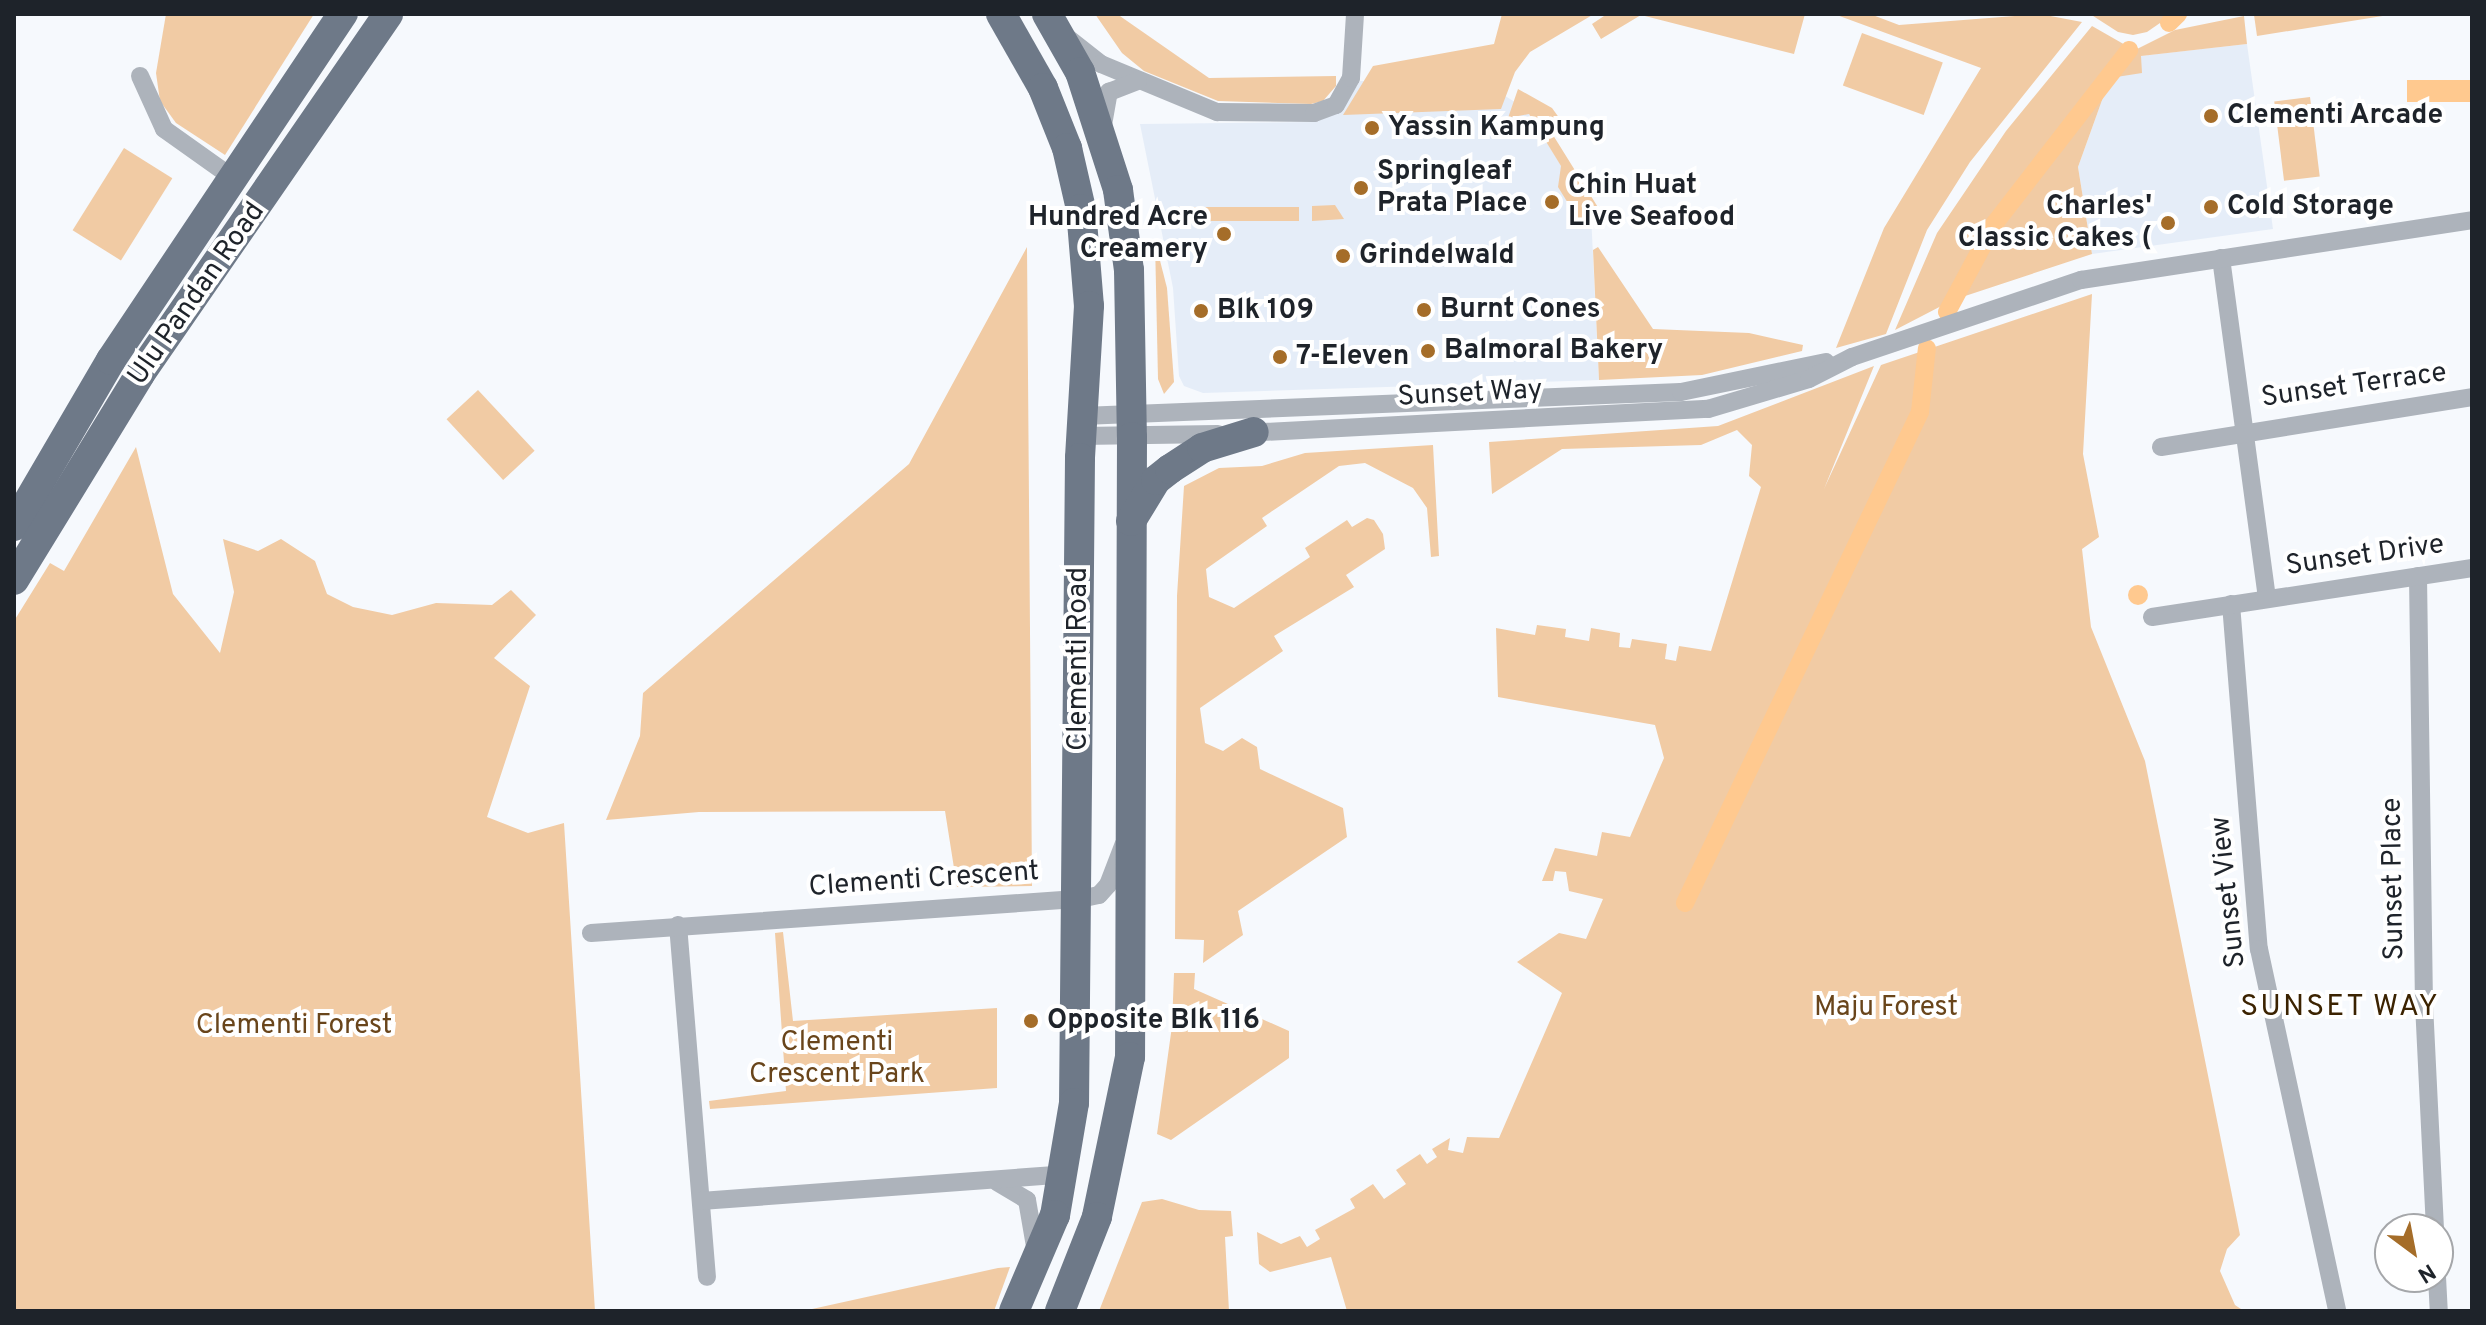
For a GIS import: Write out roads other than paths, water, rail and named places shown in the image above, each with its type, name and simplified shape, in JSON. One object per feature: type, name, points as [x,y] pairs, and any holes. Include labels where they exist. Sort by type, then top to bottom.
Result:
[{"type":"main road","name":"Ulu Pandan Road","points":[[14,526],[111,360],[343,14]]},
{"type":"main road","name":"Ulu Pandan Road","points":[[14,580],[140,374],[388,14]]},
{"type":"main road","name":"Clementi Road","points":[[1001,14],[1043,88],[1067,148],[1081,209],[1089,306],[1082,426],[1080,899],[1074,1103],[1065,1174],[1038,1262],[1014,1311]]},
{"type":"main road","name":"Clementi Road","points":[[1051,20],[1080,72],[1118,190],[1129,270],[1132,426],[1130,1057],[1097,1217],[1060,1311]]},
{"type":"main road","points":[[1131,522],[1156,480],[1170,469],[1202,448],[1254,432]]},
{"type":"street","points":[[1051,20],[1101,64],[1217,112],[1314,113],[1336,105],[1351,78],[1355,14]]},
{"type":"street","points":[[140,76],[164,129],[233,178]]},
{"type":"street","points":[[1102,136],[1109,92],[1138,81]]},
{"type":"street","name":"Sunset Way","points":[[1132,426],[1681,392],[1852,357],[2081,280],[2472,220]]},
{"type":"street","points":[[2221,258],[2267,598]]},
{"type":"street","name":"Sunset Way","points":[[1082,426],[1254,432],[1708,409],[1809,379],[1852,357]]},
{"type":"street","name":"Sunset Terrace","points":[[2161,447],[2244,430],[2472,397]]},
{"type":"street","name":"Sunset Drive","points":[[2152,617],[2472,568]]},
{"type":"street","name":"Sunset Place","points":[[2418,576],[2424,1004],[2434,1213]]},
{"type":"street","name":"Sunset View","points":[[2231,604],[2259,949],[2337,1311]]},
{"type":"street","name":"Clementi Crescent","points":[[591,933],[1080,899],[1099,895],[1108,885],[1130,829]]},
{"type":"street","points":[[678,925],[707,1277]]},
{"type":"street","points":[[701,1201],[997,1182],[1065,1174]]},
{"type":"street","points":[[997,1182],[1027,1200],[1038,1262]]},
{"type":"waterway","points":[[2169,23],[2178,14]]},
{"type":"waterway","points":[[1947,312],[1995,223],[2129,50]]},
{"type":"waterway","points":[[1685,903],[1920,412],[1927,348]]},
{"type":"place","name":"Clementi Arcade","points":[[2211,116]]},
{"type":"place","name":"Yassin Kampung","points":[[1372,128]]},
{"type":"place","name":"Springleaf Prata Place","points":[[1361,188]]},
{"type":"place","name":"Chin Huat Live Seafood","points":[[1552,202]]},
{"type":"place","name":"Cold Storage","points":[[2211,207]]},
{"type":"place","name":"Charles' Classic Cakes (","points":[[2168,223]]},
{"type":"place","name":"Hundred Acre Creamery","points":[[1224,234]]},
{"type":"place","name":"Grindelwald","points":[[1343,256]]},
{"type":"place","name":"Burnt Cones","points":[[1424,310]]},
{"type":"place","name":"Blk 109","points":[[1201,311]]},
{"type":"place","name":"Balmoral Bakery","points":[[1428,351]]},
{"type":"place","name":"7-Eleven","points":[[1280,357]]},
{"type":"place","name":"Opposite Blk 116","points":[[1031,1021]]},
{"type":"district","name":"SUNSET WAY","points":[[2340,1008]]},
{"type":"park label","name":"Maju Forest","points":[[1886,1008]]},
{"type":"park label","name":"Clementi Forest","points":[[294,1026]]},
{"type":"park label","name":"Clementi Crescent Park","points":[[837,1059]]}]
